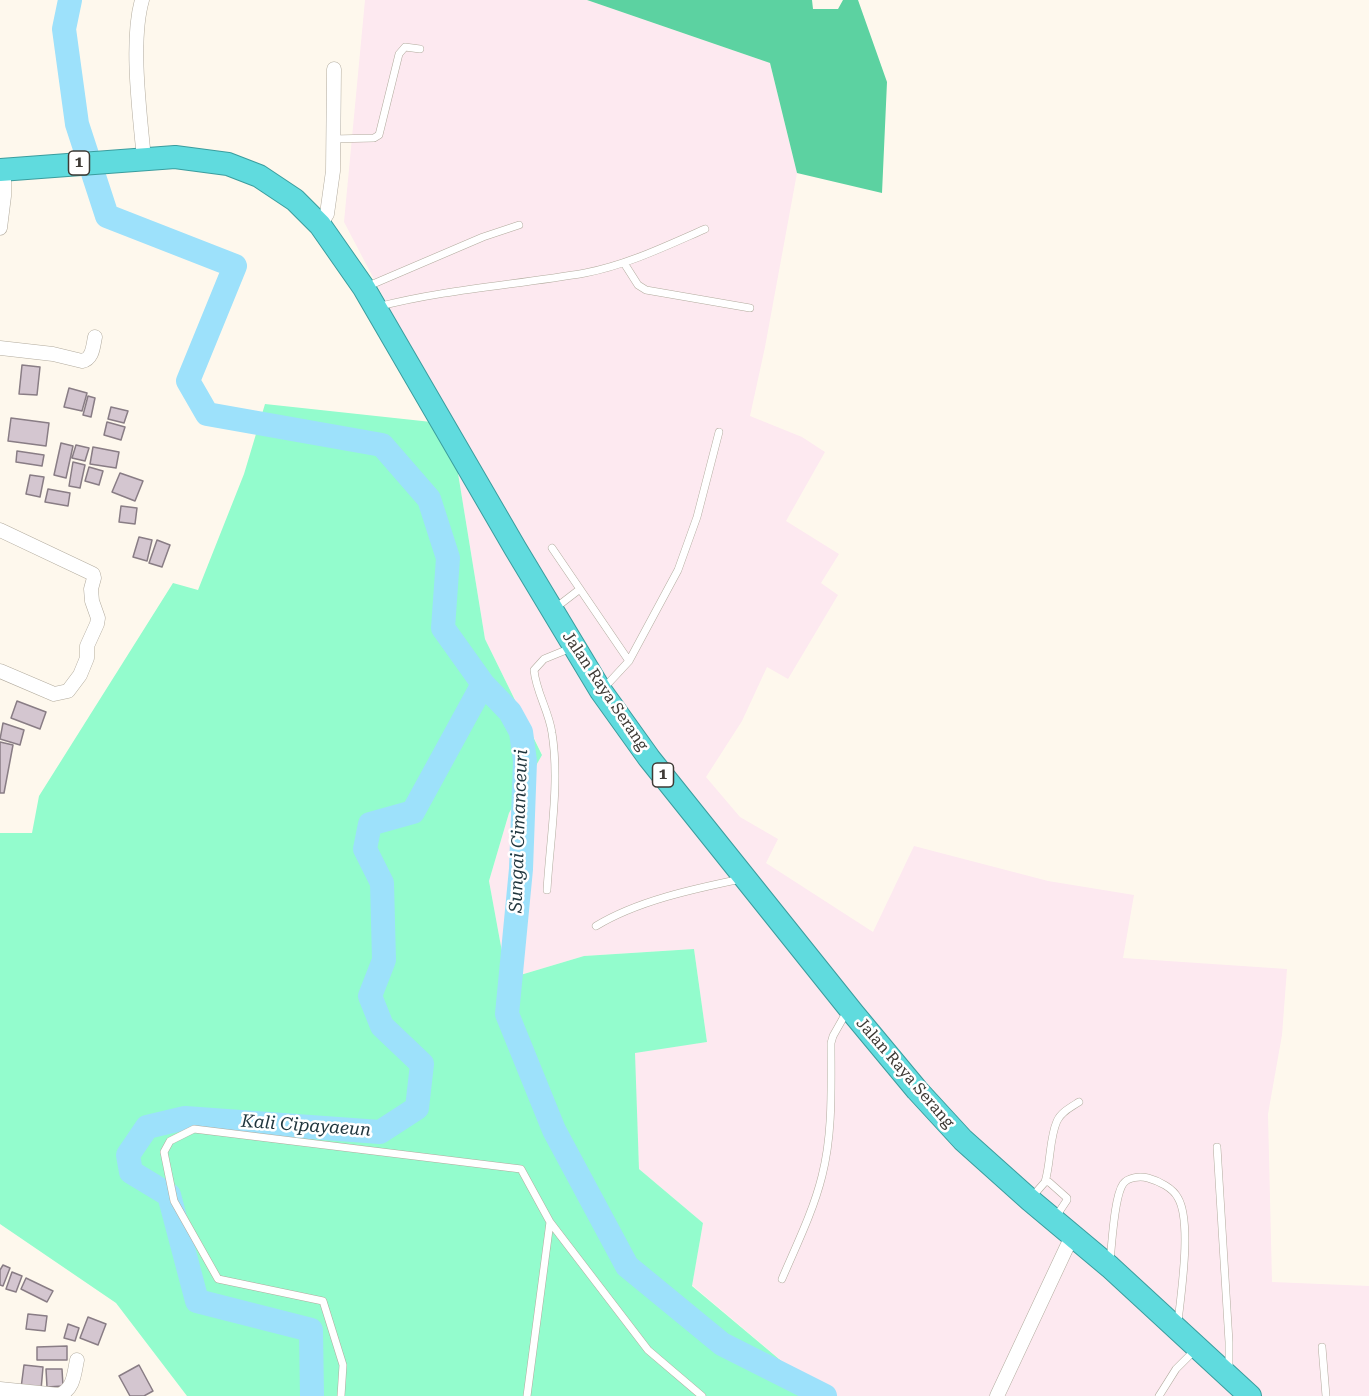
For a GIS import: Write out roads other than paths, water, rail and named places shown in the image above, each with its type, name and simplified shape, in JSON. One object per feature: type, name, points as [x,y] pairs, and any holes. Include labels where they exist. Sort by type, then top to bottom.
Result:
[{"type":"highway","name":"Jalan Raya Serang","points":[[10,169],[175,157],[228,164],[259,176],[295,200],[320,225],[369,298],[601,691],[650,758],[849,1008],[917,1090],[963,1140],[1029,1200],[1110,1267],[1250,1396]]},
{"type":"street","points":[[139,159],[137,49],[142,0]]},
{"type":"street","points":[[320,225],[327,214],[333,171],[334,69]]},
{"type":"street","points":[[0,228],[10,169]]},
{"type":"street","points":[[0,348],[53,354],[82,361],[87,360],[90,356],[95,337]]},
{"type":"street","points":[[0,530],[93,574],[92,601],[98,618],[87,646],[87,658],[80,675],[68,691],[54,694],[0,671]]},
{"type":"street","points":[[997,1396],[1072,1236]]},
{"type":"street","points":[[0,1389],[59,1395],[67,1392],[72,1384],[77,1360]]},
{"type":"lane","points":[[333,139],[374,138],[379,135],[399,54],[405,47],[420,49]]},
{"type":"lane","points":[[369,298],[476,240],[519,225]]},
{"type":"lane","points":[[369,298],[414,297],[586,272],[624,262],[705,230]]},
{"type":"lane","points":[[624,262],[638,285],[645,290],[750,308]]},
{"type":"lane","points":[[601,691],[629,661],[678,570],[697,517],[719,432]]},
{"type":"lane","points":[[552,548],[629,661]]},
{"type":"lane","points":[[552,610],[580,589]]},
{"type":"lane","points":[[547,890],[555,768],[552,730],[535,681],[534,670],[544,659],[574,647]]},
{"type":"lane","points":[[596,926],[617,913],[707,886],[746,878]]},
{"type":"lane","points":[[782,1280],[822,1177],[831,1122],[831,1043],[849,1008]]},
{"type":"lane","points":[[1029,1200],[1044,1182],[1058,1119],[1065,1111],[1079,1102]]},
{"type":"lane","points":[[341,1396],[344,1365],[323,1301],[218,1279],[174,1201],[164,1152],[170,1141],[194,1129],[521,1169],[550,1222],[648,1350],[702,1396]]},
{"type":"lane","points":[[1217,1147],[1229,1376]]},
{"type":"lane","points":[[1110,1267],[1118,1198],[1122,1185],[1127,1180],[1141,1176],[1170,1189],[1178,1198],[1184,1218],[1184,1263],[1178,1328]]},
{"type":"lane","points":[[1044,1182],[1049,1182],[1067,1198],[1054,1220]]},
{"type":"lane","points":[[528,1396],[550,1222]]},
{"type":"lane","points":[[1159,1396],[1176,1370],[1197,1347]]},
{"type":"lane","points":[[1322,1347],[1326,1396]]},
{"type":"waterway","name":"Sungai Cimanceuri","points":[[70,0],[64,29],[77,124],[107,216],[235,266],[188,381],[207,414],[382,445],[429,499],[448,558],[443,628],[483,684],[510,712],[521,732],[525,761],[521,869],[507,1014],[554,1130],[627,1266],[722,1344],[825,1396]]},
{"type":"waterway","name":"Kali Cipayaeun","points":[[312,1396],[311,1330],[197,1301],[169,1195],[131,1172],[128,1155],[147,1127],[185,1118],[380,1132],[417,1108],[422,1064],[382,1026],[370,996],[384,960],[382,883],[365,849],[370,824],[413,812],[483,684]]}]
